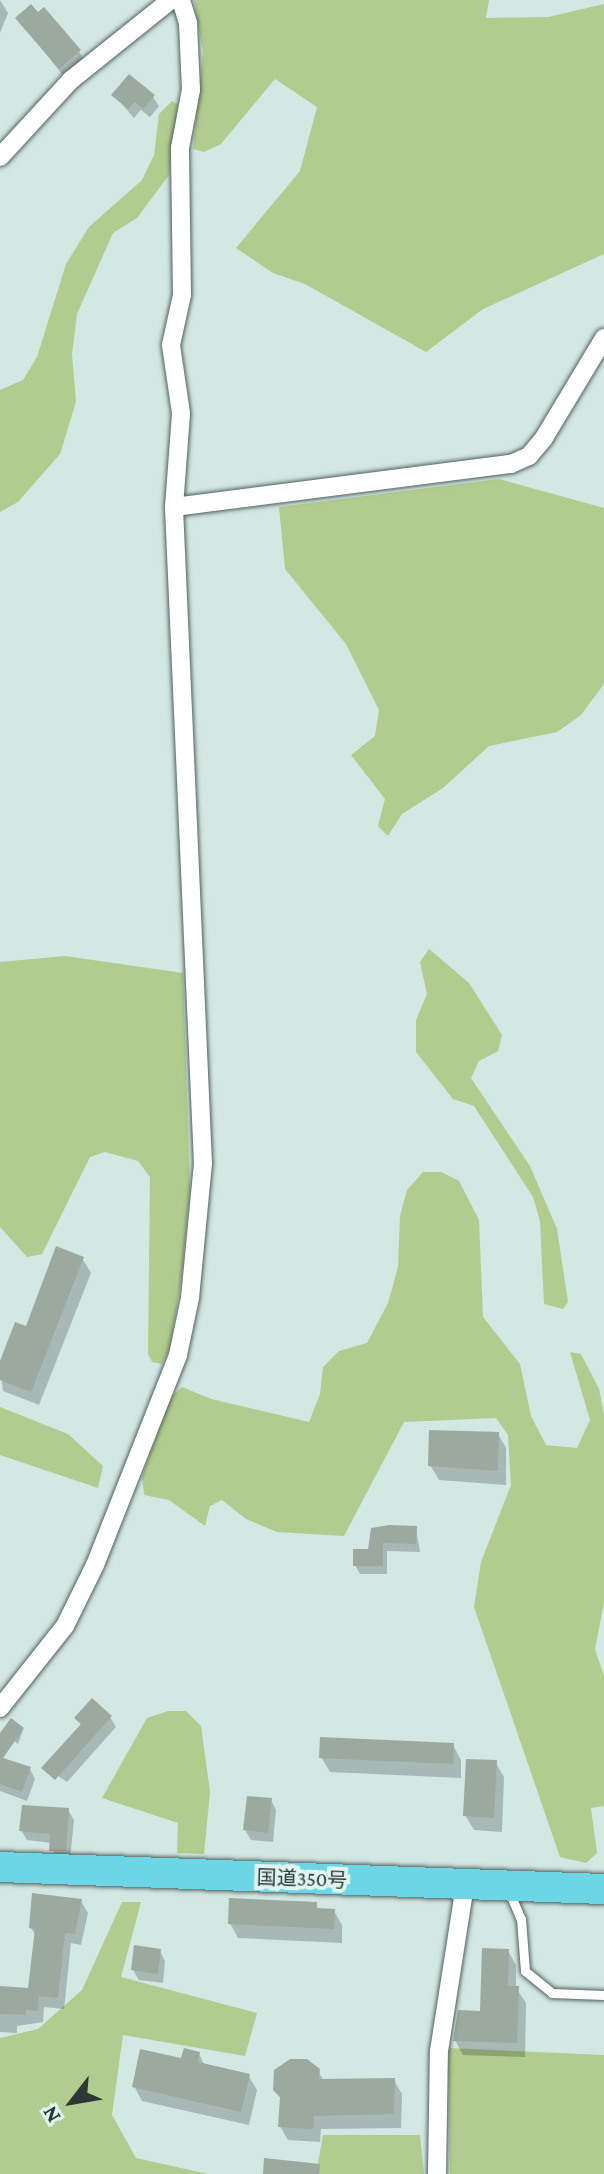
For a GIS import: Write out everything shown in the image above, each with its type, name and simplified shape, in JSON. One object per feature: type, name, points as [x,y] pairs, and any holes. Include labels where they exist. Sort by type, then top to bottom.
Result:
[{"type":"highway","name":"国道350号","points":[[0,1867],[604,1889]]},
{"type":"street","points":[[0,157],[71,80],[171,0]]},
{"type":"street","points":[[0,1708],[7,1684],[65,1626],[95,1565],[178,1355],[190,1298],[203,1164],[174,507],[181,413],[171,345],[182,295],[180,148],[191,90],[188,23],[181,0]]},
{"type":"street","points":[[174,507],[511,464],[529,456],[544,438],[604,338]]},
{"type":"street","points":[[437,2174],[439,2051],[465,1885]]},
{"type":"lane","points":[[508,1886],[508,1899],[521,1919],[525,1971],[552,1993],[604,1995]]},
{"type":"green space","points":[[194,0],[489,0],[486,18],[548,17],[604,4],[604,254],[483,309],[426,352],[305,284],[273,273],[236,248],[300,171],[317,107],[275,79],[221,144],[204,152],[193,149],[203,52]]},
{"type":"green space","points":[[172,101],[178,104],[169,175],[137,218],[113,233],[77,314],[72,354],[76,402],[60,454],[18,502],[0,512],[0,390],[23,380],[37,357],[66,264],[89,227],[142,180],[154,155],[159,114]]},
{"type":"green space","points":[[499,479],[604,508],[604,684],[581,715],[557,732],[489,746],[443,788],[402,814],[388,836],[378,826],[385,799],[351,755],[375,736],[379,710],[346,644],[285,569],[279,507]]},
{"type":"green space","points":[[429,949],[469,983],[502,1035],[498,1051],[479,1061],[471,1078],[530,1166],[557,1229],[568,1302],[563,1309],[544,1304],[540,1221],[533,1197],[474,1106],[453,1099],[416,1052],[416,1020],[427,994],[420,962]]},
{"type":"green space","points":[[65,956],[183,973],[190,1188],[182,1275],[170,1348],[162,1364],[152,1362],[148,1354],[150,1177],[138,1161],[105,1152],[90,1157],[42,1254],[27,1257],[0,1227],[0,962]]},
{"type":"green space","points":[[423,1172],[441,1172],[459,1181],[479,1220],[483,1317],[520,1364],[531,1416],[546,1445],[577,1448],[590,1420],[570,1352],[581,1354],[599,1389],[604,1415],[604,1602],[595,1649],[604,1676],[604,1806],[591,1808],[597,1853],[586,1863],[560,1857],[474,1607],[481,1562],[511,1485],[508,1435],[496,1418],[404,1422],[344,1536],[277,1532],[246,1519],[222,1500],[210,1506],[205,1526],[169,1500],[144,1495],[142,1477],[170,1398],[182,1387],[211,1399],[309,1422],[320,1394],[323,1367],[339,1351],[367,1343],[388,1303],[398,1267],[400,1216],[407,1190]]},
{"type":"green space","points":[[0,1407],[68,1434],[103,1466],[98,1488],[0,1455]]},
{"type":"green space","points":[[168,1711],[186,1711],[201,1726],[210,1792],[204,1854],[177,1853],[178,1823],[102,1798],[147,1718]]},
{"type":"green space","points":[[122,1902],[141,1902],[121,1977],[257,2013],[245,2056],[123,2035],[112,2115],[136,2158],[208,2174],[0,2174],[0,2038],[38,2029],[82,1990]]},
{"type":"green space","points":[[448,2048],[604,2055],[604,2174],[450,2174]]},
{"type":"green space","points":[[323,2135],[420,2135],[424,2174],[316,2174]]},
{"type":"building","points":[[31,4],[38,12],[44,7],[81,50],[59,69],[15,18]]},
{"type":"building","points":[[129,74],[155,95],[143,109],[135,102],[128,109],[111,95]]},
{"type":"building","points":[[56,1246],[84,1257],[31,1392],[0,1380],[0,1361],[15,1322],[26,1326]]},
{"type":"building","points":[[429,1430],[499,1432],[498,1471],[428,1466]]},
{"type":"building","points":[[417,1526],[416,1544],[383,1543],[383,1566],[353,1566],[353,1549],[368,1549],[371,1528]]},
{"type":"building","points":[[92,1698],[112,1716],[55,1780],[41,1768],[81,1724],[74,1718]]},
{"type":"building","points":[[11,1718],[24,1728],[3,1758],[31,1767],[22,1792],[0,1784],[0,1733]]},
{"type":"building","points":[[320,1737],[454,1743],[453,1764],[319,1758]]},
{"type":"building","points":[[466,1759],[497,1760],[494,1818],[463,1816]]},
{"type":"building","points":[[247,1796],[272,1798],[268,1833],[243,1830]]},
{"type":"building","points":[[22,1805],[69,1808],[66,1851],[49,1851],[50,1834],[19,1831]]},
{"type":"building","points":[[32,1893],[82,1899],[75,1934],[65,1933],[58,1998],[39,1996],[38,2011],[26,2010],[26,2015],[0,2014],[0,1986],[28,1988],[35,1929],[29,1928]]},
{"type":"building","points":[[229,1898],[317,1902],[317,1908],[335,1909],[334,1929],[228,1924]]},
{"type":"building","points":[[134,1945],[161,1949],[158,1974],[131,1970]]},
{"type":"building","points":[[482,1948],[509,1949],[508,1986],[519,1986],[517,2043],[453,2041],[458,2010],[480,2011]]},
{"type":"building","points":[[184,2048],[200,2052],[198,2062],[250,2074],[241,2112],[132,2087],[140,2049],[181,2058]]},
{"type":"building","points":[[290,2059],[307,2059],[320,2069],[319,2079],[395,2078],[394,2114],[314,2116],[313,2129],[278,2127],[280,2097],[273,2090],[274,2070]]},
{"type":"building","points":[[264,2158],[320,2164],[319,2174],[263,2174]]}]
